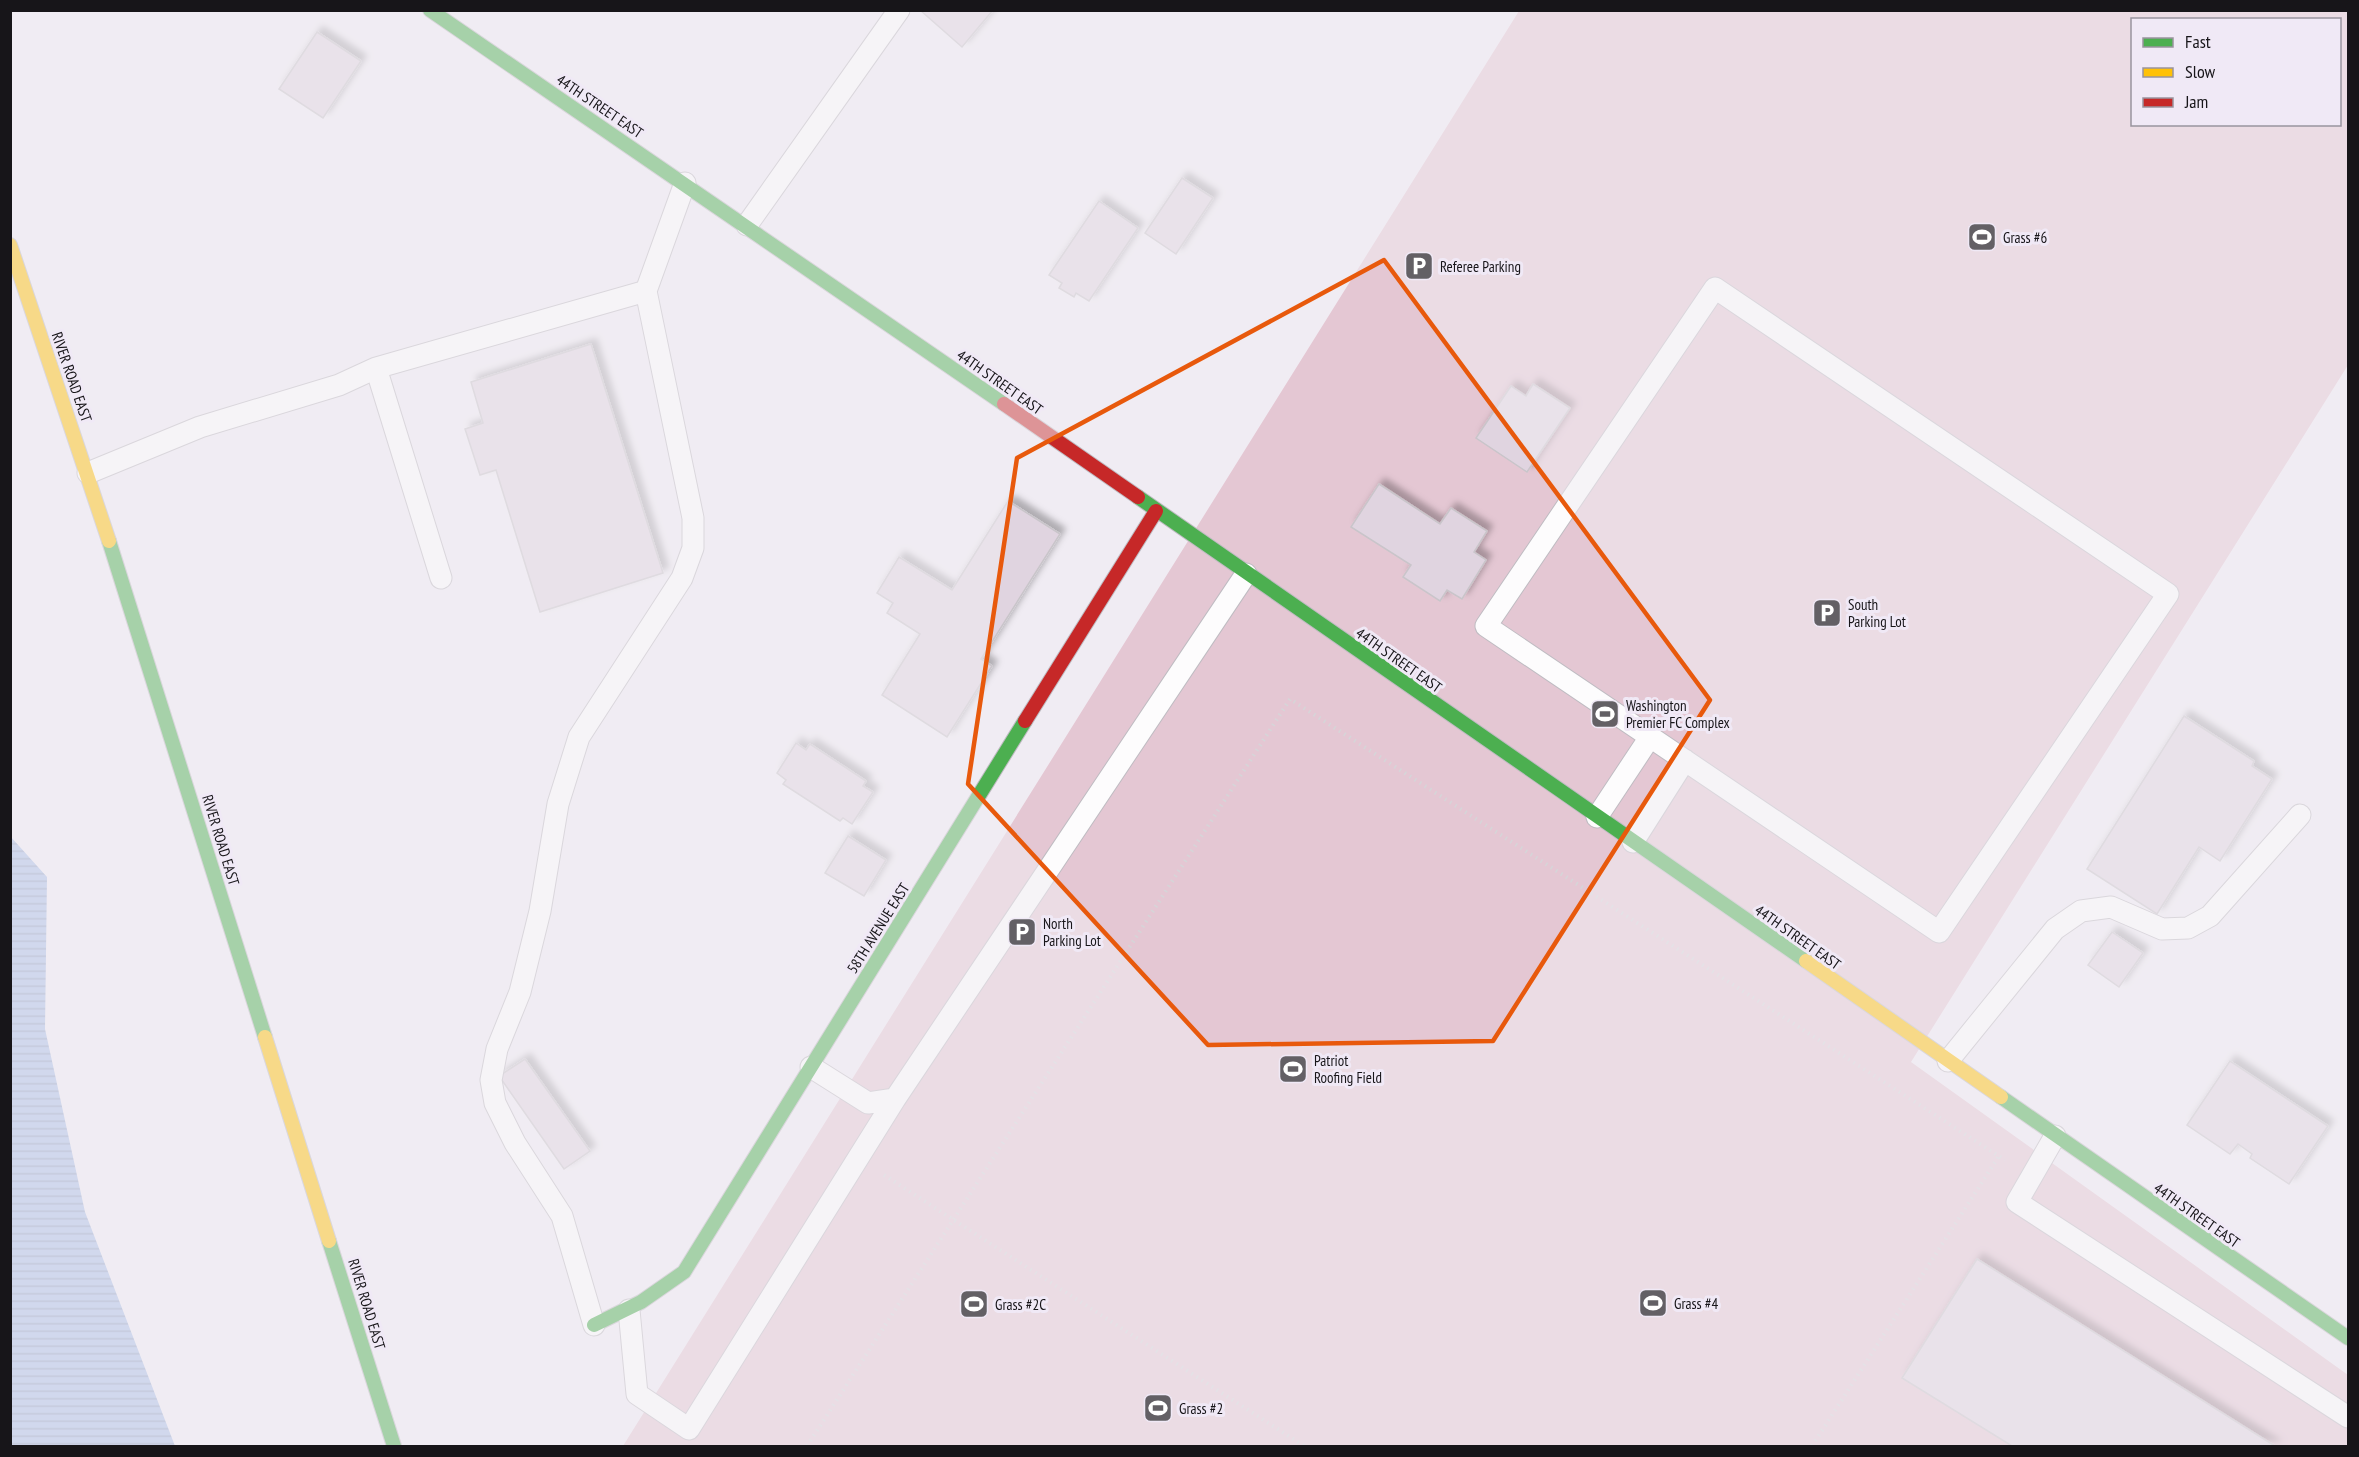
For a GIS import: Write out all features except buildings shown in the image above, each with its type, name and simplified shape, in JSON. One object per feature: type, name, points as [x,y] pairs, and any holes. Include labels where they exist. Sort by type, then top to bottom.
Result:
[{"type":"street","name":"44TH STREET EAST","points":[[430,10],[747,225],[1246,574],[2349,1338]]},
{"type":"street","name":"RIVER ROAD EAST","points":[[10,245],[88,473],[394,1446]]},
{"type":"street","name":"58TH AVENUE EAST","points":[[594,1325],[630,1310],[661,1291],[684,1272],[1156,511]]},
{"type":"lane","points":[[747,225],[899,10]]},
{"type":"lane","points":[[594,1325],[562,1216],[515,1143],[495,1102],[491,1080],[497,1049],[520,992],[540,911],[558,804],[579,737],[682,578],[693,548],[693,518],[646,291],[685,183]]},
{"type":"lane","points":[[1715,288],[2168,594],[1939,932],[1650,737],[1486,626],[1715,288]]},
{"type":"lane","points":[[88,473],[200,427],[339,385],[376,368],[646,291]]},
{"type":"lane","points":[[376,368],[441,578]]},
{"type":"lane","points":[[630,1310],[637,1394],[689,1429],[896,1098],[1246,574]]},
{"type":"lane","points":[[1597,817],[1650,737]]},
{"type":"lane","points":[[1633,842],[1685,760]]},
{"type":"lane","points":[[1948,1061],[2055,929],[2081,911],[2110,908],[2162,929],[2188,928],[2210,916],[2300,816]]},
{"type":"lane","points":[[811,1066],[868,1103],[896,1098]]},
{"type":"lane","points":[[2055,1136],[2017,1202],[2349,1417]]},
{"type":"path","points":[[807,1446],[1290,699],[2031,1177]]},
{"type":"path","points":[[1812,1446],[1999,1156]]},
{"type":"path","points":[[858,1159],[1304,1446]]},
{"type":"highlighted area","points":[[1384,260],[1710,700],[1493,1041],[1208,1045],[968,784],[1017,458]]},
{"type":"shaded area","name":"Washington Premier FC Complex","points":[[1519,11],[2348,11],[2348,365],[1911,1062],[2348,1375],[2348,1446],[623,1446]]},
{"type":"water","points":[[10,836],[47,877],[45,1029],[85,1212],[175,1446],[11,1446]]},
{"type":"traffic: fast","points":[[430,10],[1004,404]]},
{"type":"traffic: fast","points":[[1138,497],[1806,961]]},
{"type":"traffic: fast","points":[[109,541],[265,1037]]},
{"type":"traffic: fast","points":[[594,1325],[641,1302],[684,1272],[1025,721]]},
{"type":"traffic: fast","points":[[2001,1097],[2348,1338]]},
{"type":"traffic: fast","points":[[329,1241],[394,1446]]},
{"type":"traffic: slow","points":[[10,245],[109,541]]},
{"type":"traffic: slow","points":[[1806,961],[2001,1097]]},
{"type":"traffic: slow","points":[[265,1037],[329,1241]]},
{"type":"traffic: jam","points":[[1004,404],[1138,497]]},
{"type":"traffic: jam","points":[[1025,721],[1156,511]]},
{"type":"place","name":"Grass #6","points":[[1982,237]]},
{"type":"place","name":"Referee Parking","points":[[1419,266]]},
{"type":"place","name":"South Parking Lot","points":[[1827,613]]},
{"type":"place","name":"Washington Premier FC Complex","points":[[1605,714]]},
{"type":"place","name":"North Parking Lot","points":[[1022,932]]},
{"type":"place","name":"Patriot Roofing Field","points":[[1293,1069]]},
{"type":"place","name":"Grass #4","points":[[1653,1303]]},
{"type":"place","name":"Grass #2C","points":[[974,1304]]},
{"type":"place","name":"Grass #2","points":[[1158,1408]]}]
